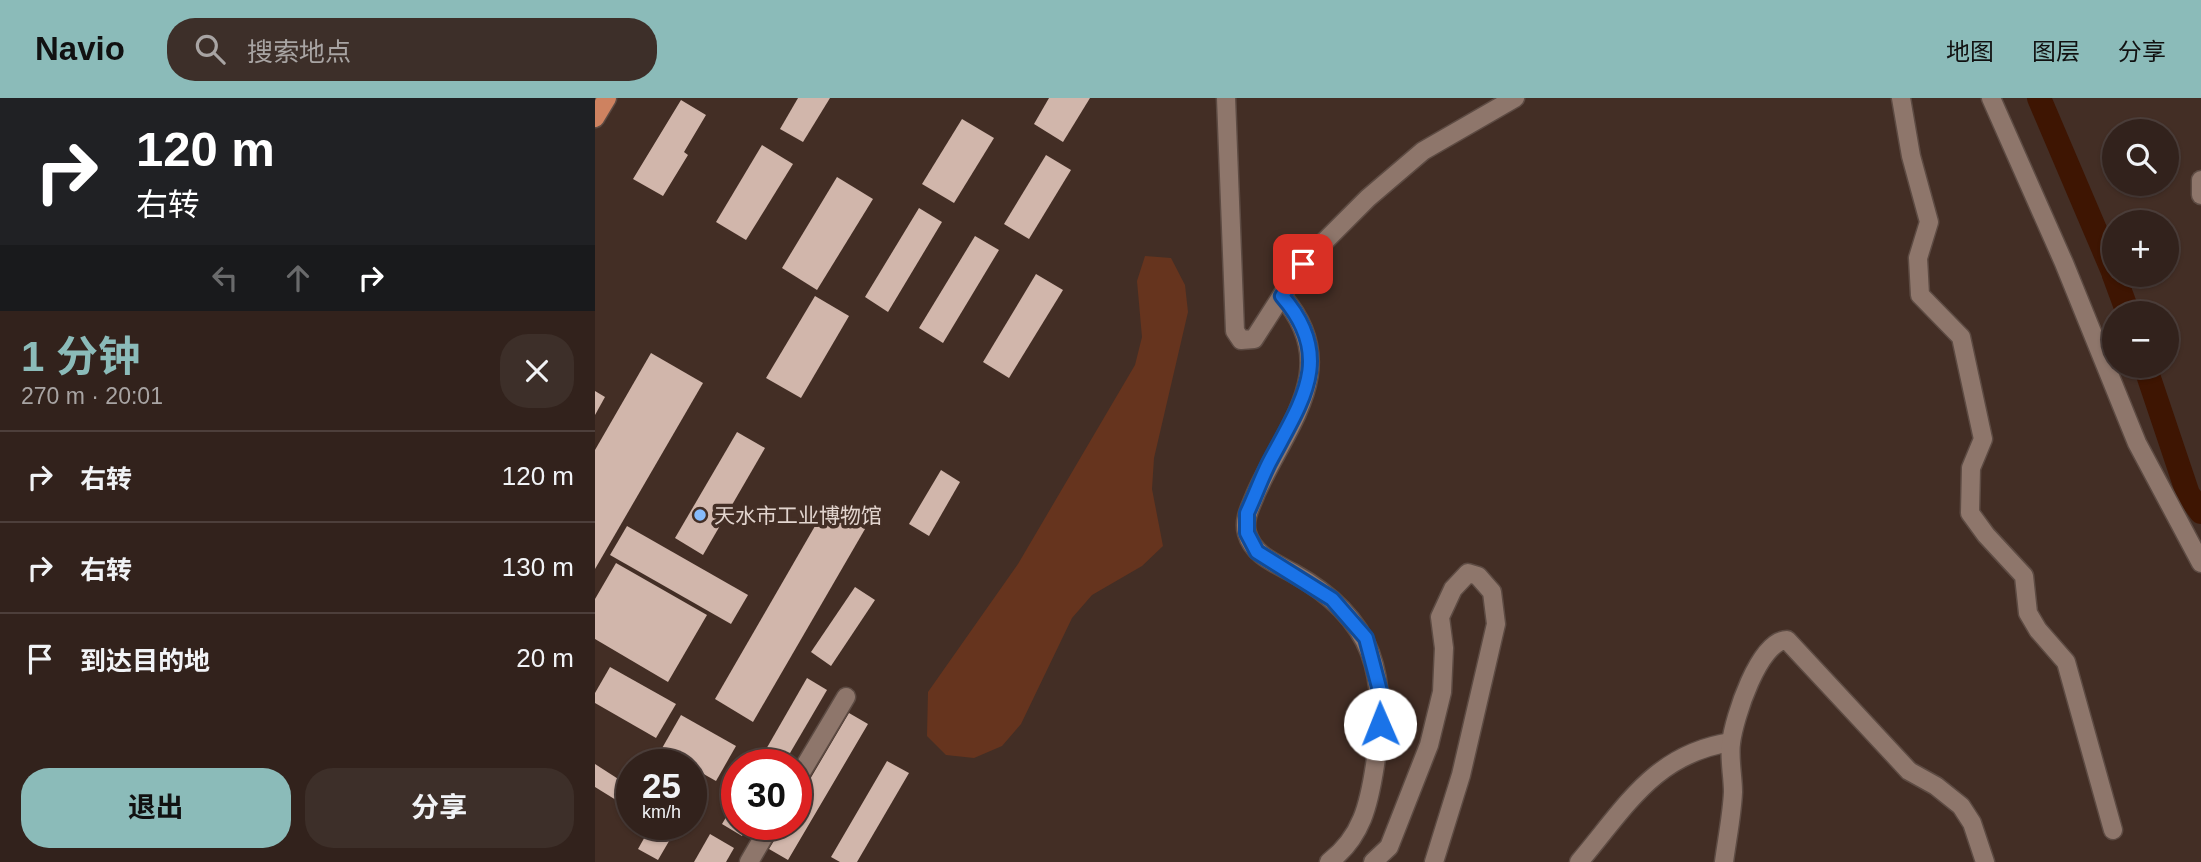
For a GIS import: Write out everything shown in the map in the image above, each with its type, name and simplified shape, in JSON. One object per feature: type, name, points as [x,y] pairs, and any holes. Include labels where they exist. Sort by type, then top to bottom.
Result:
[{"type":"main road","points":[[595,118],[607,98]]},
{"type":"street","points":[[1226,98],[1238,337],[1244,341],[1254,339],[1303,264],[1369,198],[1414,159],[1515,98]]},
{"type":"street","points":[[1901,98],[1911,156],[1929,222],[1918,258],[1920,295],[1961,337],[1983,439],[1971,468],[1970,513],[1986,535],[2024,576],[2028,614],[2066,662],[2113,830]]},
{"type":"street","points":[[1991,98],[2064,263],[2137,443],[2201,563]]},
{"type":"street","points":[[2201,180],[2201,195]]},
{"type":"street","points":[[1282,296],[1300,317],[1305,329],[1310,354],[1309,377],[1294,420],[1247,513],[1247,533],[1257,552],[1332,599],[1355,622],[1366,638],[1381,695],[1379,743],[1369,803],[1349,844],[1329,862]]},
{"type":"street","points":[[1373,862],[1389,847],[1429,744],[1443,692],[1444,648],[1440,617],[1453,589],[1468,573],[1478,576],[1492,593],[1496,602],[1496,624],[1461,775],[1434,862]]},
{"type":"street","points":[[1724,862],[1733,793],[1731,742],[1757,663],[1769,646],[1777,640],[1787,639],[1909,771],[1954,798],[1972,823],[1985,862]]},
{"type":"street","points":[[812,754],[846,697]]},
{"type":"street","points":[[1579,862],[1656,772],[1673,760],[1706,746],[1731,742]]},
{"type":"street","points":[[749,862],[762,840]]},
{"type":"shaded area","points":[[1145,256],[1171,258],[1185,285],[1188,312],[1154,458],[1152,489],[1163,546],[1142,566],[1092,595],[1072,618],[1021,724],[1002,746],[974,758],[946,755],[927,736],[928,692],[1018,564],[1135,365],[1142,337],[1137,281]]},
{"type":"building","points":[[798,98],[830,98],[803,142],[780,129]]},
{"type":"building","points":[[1049,98],[1090,98],[1063,142],[1034,124]]},
{"type":"building","points":[[681,100],[706,115],[684,152],[688,155],[663,196],[633,179]]},
{"type":"building","points":[[962,119],[994,138],[954,203],[922,184]]},
{"type":"building","points":[[762,145],[793,164],[746,240],[716,222]]},
{"type":"building","points":[[1046,155],[1071,170],[1029,239],[1004,224]]},
{"type":"building","points":[[837,177],[873,199],[817,290],[782,268]]},
{"type":"building","points":[[919,208],[942,222],[888,312],[865,297]]},
{"type":"building","points":[[975,236],[999,250],[943,343],[919,328]]},
{"type":"building","points":[[1036,274],[1063,290],[1009,378],[983,362]]},
{"type":"building","points":[[815,296],[849,316],[801,398],[766,378]]},
{"type":"building","points":[[651,353],[703,383],[595,569],[595,450]]},
{"type":"building","points":[[595,391],[605,397],[595,415]]},
{"type":"building","points":[[737,432],[765,448],[703,555],[675,538]]},
{"type":"building","points":[[941,470],[960,482],[929,536],[909,524]]},
{"type":"building","points":[[826,507],[865,529],[753,722],[715,699]]},
{"type":"building","points":[[627,526],[748,595],[731,624],[610,555]]},
{"type":"building","points":[[616,563],[707,615],[668,682],[595,639],[595,599]]},
{"type":"building","points":[[855,587],[875,600],[831,666],[811,652]]},
{"type":"building","points":[[610,667],[676,704],[656,738],[595,703],[595,693]]},
{"type":"building","points":[[807,678],[827,690],[792,749],[766,749]]},
{"type":"building","points":[[849,713],[868,724],[812,819],[812,776]]},
{"type":"building","points":[[681,715],[736,746],[734,749],[721,749],[721,772],[716,781],[707,776],[707,749],[662,749]]},
{"type":"building","points":[[887,761],[909,773],[857,862],[840,862],[831,857]]},
{"type":"building","points":[[595,764],[616,778],[616,800],[595,787]]},
{"type":"building","points":[[710,834],[734,848],[726,862],[694,862]]},
{"type":"building","points":[[643,840],[670,840],[658,860],[638,849]]},
{"type":"building","points":[[774,840],[800,840],[788,860],[769,849]]},
{"type":"waterway","points":[[2039,98],[2102,246]]},
{"type":"waterway","points":[[2118,287],[2124,301]]},
{"type":"waterway","points":[[2149,378],[2188,494],[2201,512]]},
{"type":"place","name":"天水市工业博物馆","points":[[700,515]]},
{"type":"route","points":[[1303,264],[1282,296],[1300,317],[1305,329],[1310,354],[1307,387],[1294,420],[1247,513],[1245,524],[1257,552],[1332,599],[1355,622],[1366,638],[1381,695],[1380,724]]}]
